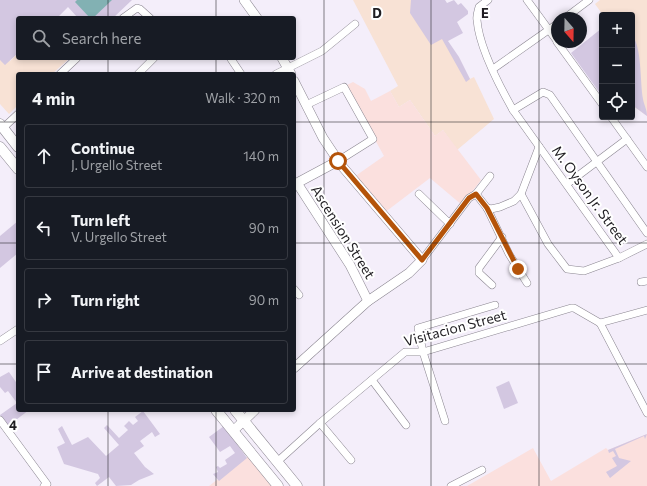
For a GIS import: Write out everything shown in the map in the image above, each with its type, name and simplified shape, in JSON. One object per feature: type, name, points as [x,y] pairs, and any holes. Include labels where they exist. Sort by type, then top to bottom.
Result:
[{"type":"main road","points":[[1,128],[16,144]]},
{"type":"main road","points":[[0,147],[16,166]]},
{"type":"main road","points":[[218,412],[278,486]]},
{"type":"main road","points":[[236,412],[297,486]]},
{"type":"street","points":[[244,0],[256,16]]},
{"type":"street","name":"M. Oyson Jr. Street","points":[[488,0],[479,7],[476,19],[484,48],[513,110],[619,258]]},
{"type":"street","points":[[527,0],[551,33]]},
{"type":"street","points":[[573,12],[589,0]]},
{"type":"street","points":[[126,16],[134,10],[140,9],[148,16]]},
{"type":"street","points":[[283,60],[289,71],[325,49],[355,24]]},
{"type":"street","points":[[493,69],[549,30]]},
{"type":"street","points":[[561,48],[599,100]]},
{"type":"street","points":[[62,72],[75,60]]},
{"type":"street","points":[[140,72],[152,60]]},
{"type":"street","points":[[232,60],[239,72]]},
{"type":"street","points":[[296,85],[323,138],[338,161],[422,260]]},
{"type":"street","points":[[296,182],[338,161],[373,139],[344,87],[306,105]]},
{"type":"street","points":[[513,110],[539,93],[547,92],[647,233]]},
{"type":"street","points":[[1,128],[16,116]]},
{"type":"street","points":[[614,120],[647,167]]},
{"type":"street","points":[[566,184],[627,139]]},
{"type":"street","points":[[487,208],[491,209],[500,207],[514,201],[522,194],[539,147]]},
{"type":"street","points":[[296,366],[368,301],[409,273],[422,260],[469,198],[476,194],[490,176]]},
{"type":"street","name":"Ascension Street","points":[[296,184],[350,265],[368,301]]},
{"type":"street","points":[[419,194],[450,224]]},
{"type":"street","points":[[476,194],[487,208],[509,254],[527,283]]},
{"type":"street","points":[[522,194],[548,244],[567,269],[584,271],[619,258],[647,244]]},
{"type":"street","points":[[492,285],[479,273],[479,268],[502,237]]},
{"type":"street","points":[[445,421],[423,352],[418,328],[495,305]]},
{"type":"street","name":"Visitacion Street","points":[[277,462],[320,423],[405,352],[423,352],[571,308],[574,308],[600,323]]},
{"type":"street","points":[[647,310],[600,323],[647,413]]},
{"type":"street","points":[[0,342],[16,330]]},
{"type":"street","points":[[372,380],[406,425]]},
{"type":"street","points":[[233,431],[253,412]]},
{"type":"street","points":[[0,420],[47,484],[44,486]]},
{"type":"street","points":[[320,423],[351,460]]},
{"type":"street","points":[[450,486],[482,470]]},
{"type":"shaded area","points":[[0,0],[132,0],[115,16],[76,16],[68,7],[59,16],[16,16],[16,55],[5,65],[0,60]]},
{"type":"shaded area","points":[[77,0],[112,0],[95,16],[88,16],[75,2]]},
{"type":"shaded area","points":[[353,0],[445,0],[446,41],[470,79],[474,77],[494,119],[457,150],[443,130],[435,136],[410,100],[399,107],[390,91],[398,86]]},
{"type":"shaded area","points":[[411,0],[445,0],[447,3],[454,0],[458,5],[461,3],[468,11],[468,14],[457,22],[463,33],[448,41],[459,57],[470,79],[466,82],[442,39],[431,45],[410,13]]},
{"type":"shaded area","points":[[600,0],[647,0],[647,116],[635,107],[635,12],[601,12],[595,4]]},
{"type":"shaded area","points":[[599,30],[599,92],[571,53],[577,48],[587,48],[587,40]]},
{"type":"shaded area","points":[[635,40],[638,48],[643,99],[647,116],[635,107]]},
{"type":"shaded area","points":[[0,50],[10,61],[16,55],[16,60],[68,60],[54,72],[16,72],[16,107],[9,114],[0,104]]},
{"type":"shaded area","points":[[353,82],[365,89],[371,101],[390,91],[399,107],[410,100],[435,136],[443,130],[481,180],[462,205],[430,178],[384,213],[354,177],[384,156],[345,86]]},
{"type":"shaded area","points":[[16,223],[16,255],[0,268],[0,236]]},
{"type":"shaded area","points":[[9,372],[16,382],[16,402],[8,391],[5,393],[0,387],[0,377]]},
{"type":"shaded area","points":[[509,381],[518,403],[504,409],[496,387]]},
{"type":"shaded area","points":[[16,404],[16,412],[26,412],[8,426],[0,415]]},
{"type":"shaded area","points":[[144,412],[160,434],[155,437],[152,432],[140,441],[144,446],[134,453],[145,467],[154,474],[131,485],[116,486],[109,477],[97,486],[95,483],[100,478],[98,474],[64,464],[57,447],[65,443],[58,429],[62,426],[72,445],[88,437],[106,456],[119,445],[104,428],[107,425],[119,438],[128,430],[124,426],[129,421],[133,425],[138,421],[135,417]]},
{"type":"shaded area","points":[[224,426],[247,458],[219,481],[213,474],[218,472],[216,467],[218,466],[220,468],[227,464],[225,460],[235,453],[230,446],[220,452],[209,437]]},
{"type":"shaded area","points":[[647,434],[647,486],[467,486],[533,448],[551,481],[606,448],[608,450]]},
{"type":"shaded area","points":[[647,434],[645,439],[644,436],[615,449],[619,458],[631,461],[610,478],[606,472],[617,466],[612,458],[616,456],[613,451],[609,453],[608,450]]},
{"type":"shaded area","points":[[248,456],[273,486],[209,486]]},
{"type":"route","points":[[338,161],[381,214],[422,260],[469,198],[476,194],[487,208],[509,254],[518,269]]}]
